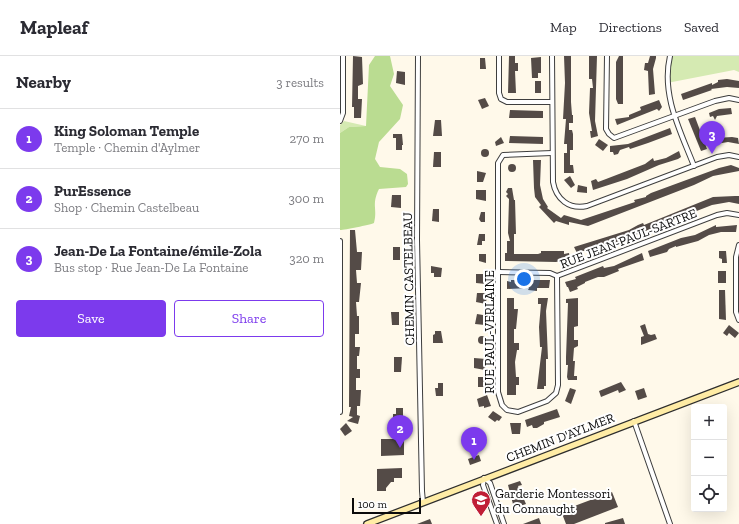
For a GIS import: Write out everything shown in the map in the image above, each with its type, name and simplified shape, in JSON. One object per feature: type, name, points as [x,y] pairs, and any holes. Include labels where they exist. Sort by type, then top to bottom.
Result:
[{"type":"main road","name":"CHEMIN D'AYLMER","points":[[367,524],[484,478],[739,382]]},
{"type":"street","points":[[340,121],[343,113],[343,56]]},
{"type":"street","name":"CHEMIN CASTELBEAU","points":[[418,56],[417,240],[423,502]]},
{"type":"street","points":[[499,56],[499,93],[501,99],[507,102],[552,102]]},
{"type":"street","points":[[552,56],[553,182],[555,192],[566,203],[579,208],[587,206],[724,156],[739,157]]},
{"type":"street","points":[[607,56],[606,129],[611,137],[618,138],[674,115],[720,99],[739,100]]},
{"type":"street","points":[[670,56],[667,73],[667,92],[674,115],[694,166]]},
{"type":"street","name":"RUE PAUL-VERLAINE","points":[[552,153],[507,154],[499,159],[498,398],[504,408],[514,412],[547,401],[554,396],[557,389],[557,276]]},
{"type":"street","name":"RUE JEAN-PAUL-SARTRE","points":[[499,272],[550,273],[557,276],[717,215],[727,213],[739,215]]},
{"type":"street","points":[[340,241],[340,412]]},
{"type":"street","points":[[739,245],[736,257],[736,312],[739,320]]},
{"type":"street","points":[[634,421],[670,524]]},
{"type":"street","points":[[484,478],[483,485],[497,524]]},
{"type":"street","points":[[484,478],[490,483],[504,524]]},
{"type":"green space","points":[[375,56],[390,56],[394,74],[390,86],[403,105],[400,119],[379,142],[375,159],[380,167],[400,169],[407,174],[408,184],[406,187],[379,189],[375,199],[374,223],[340,230],[340,133],[349,127],[366,126],[369,65]]},
{"type":"green space","points":[[670,56],[739,56],[739,72],[734,70],[667,83]]},
{"type":"green space","points":[[344,121],[366,126],[349,127],[340,133],[340,125]]},
{"type":"building","points":[[353,56],[362,57],[363,84],[358,86],[358,99],[362,99],[361,118],[354,118],[354,107],[352,107]]},
{"type":"building","points":[[509,56],[515,56],[515,63],[518,63],[518,71],[515,71],[516,93],[508,93]]},
{"type":"building","points":[[564,56],[571,56],[571,102],[573,123],[569,123],[569,130],[572,130],[573,134],[573,150],[570,150],[570,165],[573,165],[574,173],[564,173],[564,153],[567,153],[567,144],[564,144],[566,119],[563,119],[565,83]]},
{"type":"building","points":[[589,56],[597,56],[595,121],[598,136],[591,138],[590,131],[592,131],[589,113],[590,88],[593,88],[592,79],[589,79]]},
{"type":"building","points":[[619,56],[623,56],[623,104],[618,104],[616,99],[616,62]]},
{"type":"building","points":[[650,56],[656,56],[656,58],[653,69],[655,94],[649,95],[648,71],[644,70],[645,63],[648,63]]},
{"type":"building","points":[[541,57],[541,73],[538,73],[538,78],[532,78],[531,58]]},
{"type":"building","points":[[480,58],[485,58],[486,69],[480,69]]},
{"type":"building","points":[[397,71],[405,72],[405,85],[396,83]]},
{"type":"building","points":[[727,79],[739,81],[739,88],[727,87],[711,89],[712,90],[683,100],[681,94],[712,83],[712,85],[718,82],[718,80]]},
{"type":"building","points":[[535,81],[541,81],[541,93],[535,93]]},
{"type":"building","points":[[485,98],[489,106],[482,109],[478,100]]},
{"type":"building","points":[[659,100],[662,107],[659,111],[657,109],[617,125],[615,119],[629,117],[629,115],[641,110],[640,107]]},
{"type":"building","points":[[731,108],[732,114],[717,116],[715,120],[713,116],[710,117],[709,113],[719,109]]},
{"type":"building","points":[[510,110],[543,111],[543,118],[509,118]]},
{"type":"building","points":[[695,117],[707,149],[701,151],[688,119]]},
{"type":"building","points":[[435,120],[441,120],[442,136],[433,136]]},
{"type":"building","points":[[670,128],[672,134],[630,149],[629,147],[620,150],[618,154],[614,155],[613,152],[610,152],[610,146],[628,144]]},
{"type":"building","points":[[393,134],[402,134],[402,150],[396,150],[396,138],[393,138]]},
{"type":"building","points":[[510,136],[543,137],[543,144],[509,143]]},
{"type":"building","points":[[501,137],[504,143],[496,146],[495,142]]},
{"type":"building","points":[[716,138],[738,138],[739,144],[728,142],[716,144]]},
{"type":"building","points":[[599,139],[608,145],[603,151],[595,145]]},
{"type":"building","points":[[483,149],[487,149],[489,153],[487,157],[483,157],[481,155],[481,151]]},
{"type":"building","points":[[679,151],[681,157],[678,159],[659,165],[627,179],[593,190],[591,181],[596,179],[598,182],[645,164],[653,158],[654,161],[666,158]]},
{"type":"building","points":[[434,152],[441,152],[441,167],[433,167]]},
{"type":"building","points":[[533,160],[541,160],[540,185],[543,199],[548,207],[547,208],[561,218],[564,215],[581,220],[635,202],[634,200],[646,197],[651,193],[719,168],[731,165],[739,168],[739,171],[713,176],[694,185],[588,226],[569,222],[569,225],[556,221],[554,223],[539,207],[541,205],[535,197]]},
{"type":"building","points":[[510,164],[514,164],[516,168],[514,172],[510,172],[508,170],[508,166]]},
{"type":"building","points":[[477,171],[486,173],[483,182],[477,182]]},
{"type":"building","points":[[570,176],[575,185],[571,188],[564,180]]},
{"type":"building","points":[[578,185],[587,187],[587,193],[577,192]]},
{"type":"building","points":[[508,188],[512,188],[515,200],[516,234],[514,234],[514,254],[538,254],[541,253],[541,251],[564,251],[564,254],[569,253],[570,259],[556,262],[505,261],[507,241],[510,241],[508,233],[509,199],[506,196],[508,194],[506,192]]},
{"type":"building","points":[[476,190],[486,190],[486,201],[476,199]]},
{"type":"building","points":[[392,195],[401,195],[401,208],[391,207]]},
{"type":"building","points":[[739,196],[739,204],[729,202],[712,205],[602,248],[599,246],[577,253],[574,247],[629,230],[643,223],[644,225],[713,197]]},
{"type":"building","points":[[433,209],[439,209],[439,222],[432,221]]},
{"type":"building","points":[[481,212],[485,212],[485,222],[481,222],[479,219]]},
{"type":"building","points":[[716,225],[716,227],[737,225],[736,232],[721,232],[709,235],[698,241],[676,246],[669,249],[667,252],[650,257],[648,251],[681,238],[695,235]]},
{"type":"building","points":[[350,230],[355,230],[357,252],[362,252],[361,270],[356,270],[357,283],[361,283],[359,302],[356,302],[357,316],[359,316],[359,334],[355,334],[355,347],[360,347],[359,356],[357,356],[357,369],[360,369],[360,378],[356,378],[356,390],[361,390],[360,406],[357,406],[357,415],[360,416],[358,424],[347,421],[353,417],[349,416],[351,407],[349,407]]},
{"type":"building","points":[[479,234],[485,234],[485,241],[482,241],[482,245],[477,245]]},
{"type":"building","points":[[393,247],[400,247],[400,260],[393,260]]},
{"type":"building","points":[[719,251],[726,251],[727,263],[722,263],[722,259],[719,258]]},
{"type":"building","points":[[642,253],[644,260],[618,269],[619,271],[604,277],[598,277],[585,282],[577,287],[578,289],[570,292],[567,287],[565,282],[576,279],[575,277],[603,266],[604,268],[614,266]]},
{"type":"building","points":[[479,254],[486,254],[486,263],[479,261]]},
{"type":"building","points":[[431,266],[442,268],[441,277],[434,277],[434,273],[431,273]]},
{"type":"building","points":[[718,271],[726,271],[726,283],[718,283]]},
{"type":"building","points":[[476,274],[487,274],[486,284],[476,283]]},
{"type":"building","points":[[511,280],[550,280],[549,288],[537,288],[537,291],[528,290],[529,288],[507,289],[507,281],[511,282]]},
{"type":"building","points":[[719,290],[725,290],[726,320],[719,319]]},
{"type":"building","points":[[477,293],[487,293],[486,304],[476,302]]},
{"type":"building","points":[[507,298],[514,298],[514,309],[518,309],[516,329],[514,329],[514,343],[519,343],[519,350],[517,350],[515,362],[516,377],[519,377],[519,385],[516,385],[516,395],[507,395]]},
{"type":"building","points":[[538,298],[548,298],[546,311],[548,359],[546,359],[546,386],[544,386],[544,389],[537,389],[542,347],[540,347],[539,327],[541,304],[538,304]]},
{"type":"building","points":[[578,298],[578,326],[574,327],[574,340],[578,340],[578,346],[574,348],[573,361],[575,361],[574,376],[577,376],[577,380],[568,380],[568,365],[566,365],[566,357],[568,303],[566,303],[566,299]]},
{"type":"building","points":[[391,312],[399,312],[399,325],[392,325]]},
{"type":"building","points":[[477,314],[483,315],[483,318],[485,318],[485,325],[475,324]]},
{"type":"building","points":[[645,324],[648,334],[655,334],[657,339],[641,345],[641,337],[644,336],[640,326]]},
{"type":"building","points":[[729,325],[739,333],[735,338],[729,333],[727,336],[723,333]]},
{"type":"building","points":[[435,331],[441,331],[443,343],[433,343],[433,335],[435,334]]},
{"type":"building","points":[[480,336],[484,336],[486,340],[484,344],[480,344],[478,342],[478,338]]},
{"type":"building","points":[[394,357],[402,357],[401,372],[394,372]]},
{"type":"building","points":[[474,358],[486,359],[485,370],[474,368]]},
{"type":"building","points":[[478,377],[485,377],[486,387],[478,387]]},
{"type":"building","points":[[621,382],[626,390],[619,393],[618,390],[601,397],[599,391]]},
{"type":"building","points":[[438,383],[443,383],[443,396],[436,396],[435,388],[438,388]]},
{"type":"building","points":[[570,388],[576,390],[571,404],[565,401]]},
{"type":"building","points":[[644,388],[647,397],[638,400],[635,391]]},
{"type":"building","points":[[487,395],[491,406],[484,408],[484,406],[479,407],[477,399]]},
{"type":"building","points":[[396,408],[403,408],[403,422],[393,422],[393,414],[396,414]]},
{"type":"building","points":[[557,409],[560,417],[544,422],[544,424],[537,428],[533,428],[532,425],[527,427],[525,420]]},
{"type":"building","points":[[493,411],[502,417],[499,421],[497,420],[495,422],[488,417]]},
{"type":"building","points":[[346,423],[352,431],[345,436],[340,429]]},
{"type":"building","points":[[510,423],[521,423],[520,434],[512,434]]},
{"type":"building","points":[[381,439],[404,439],[404,455],[381,456]]},
{"type":"building","points":[[479,455],[481,461],[470,465],[468,459]]},
{"type":"building","points":[[402,468],[402,478],[394,478],[394,482],[391,482],[386,488],[386,491],[377,491],[377,469]]},
{"type":"building","points":[[520,481],[522,485],[518,486],[526,504],[514,508],[508,485]]},
{"type":"building","points":[[612,492],[618,507],[574,524],[566,524],[561,511]]},
{"type":"building","points":[[539,518],[541,524],[523,524]]},
{"type":"building","points":[[623,518],[625,524],[605,524],[605,523]]},
{"type":"building","points":[[430,519],[432,524],[417,524]]},
{"type":"place","name":"Jean-De La Fontaine/émile-Zola","points":[[712,154]]},
{"type":"place","name":"PurEssence","points":[[400,448]]},
{"type":"place","name":"King Soloman Temple","points":[[474,460]]},
{"type":"place","name":"Garderie Montessori du Connaught","points":[[481,517]]}]
